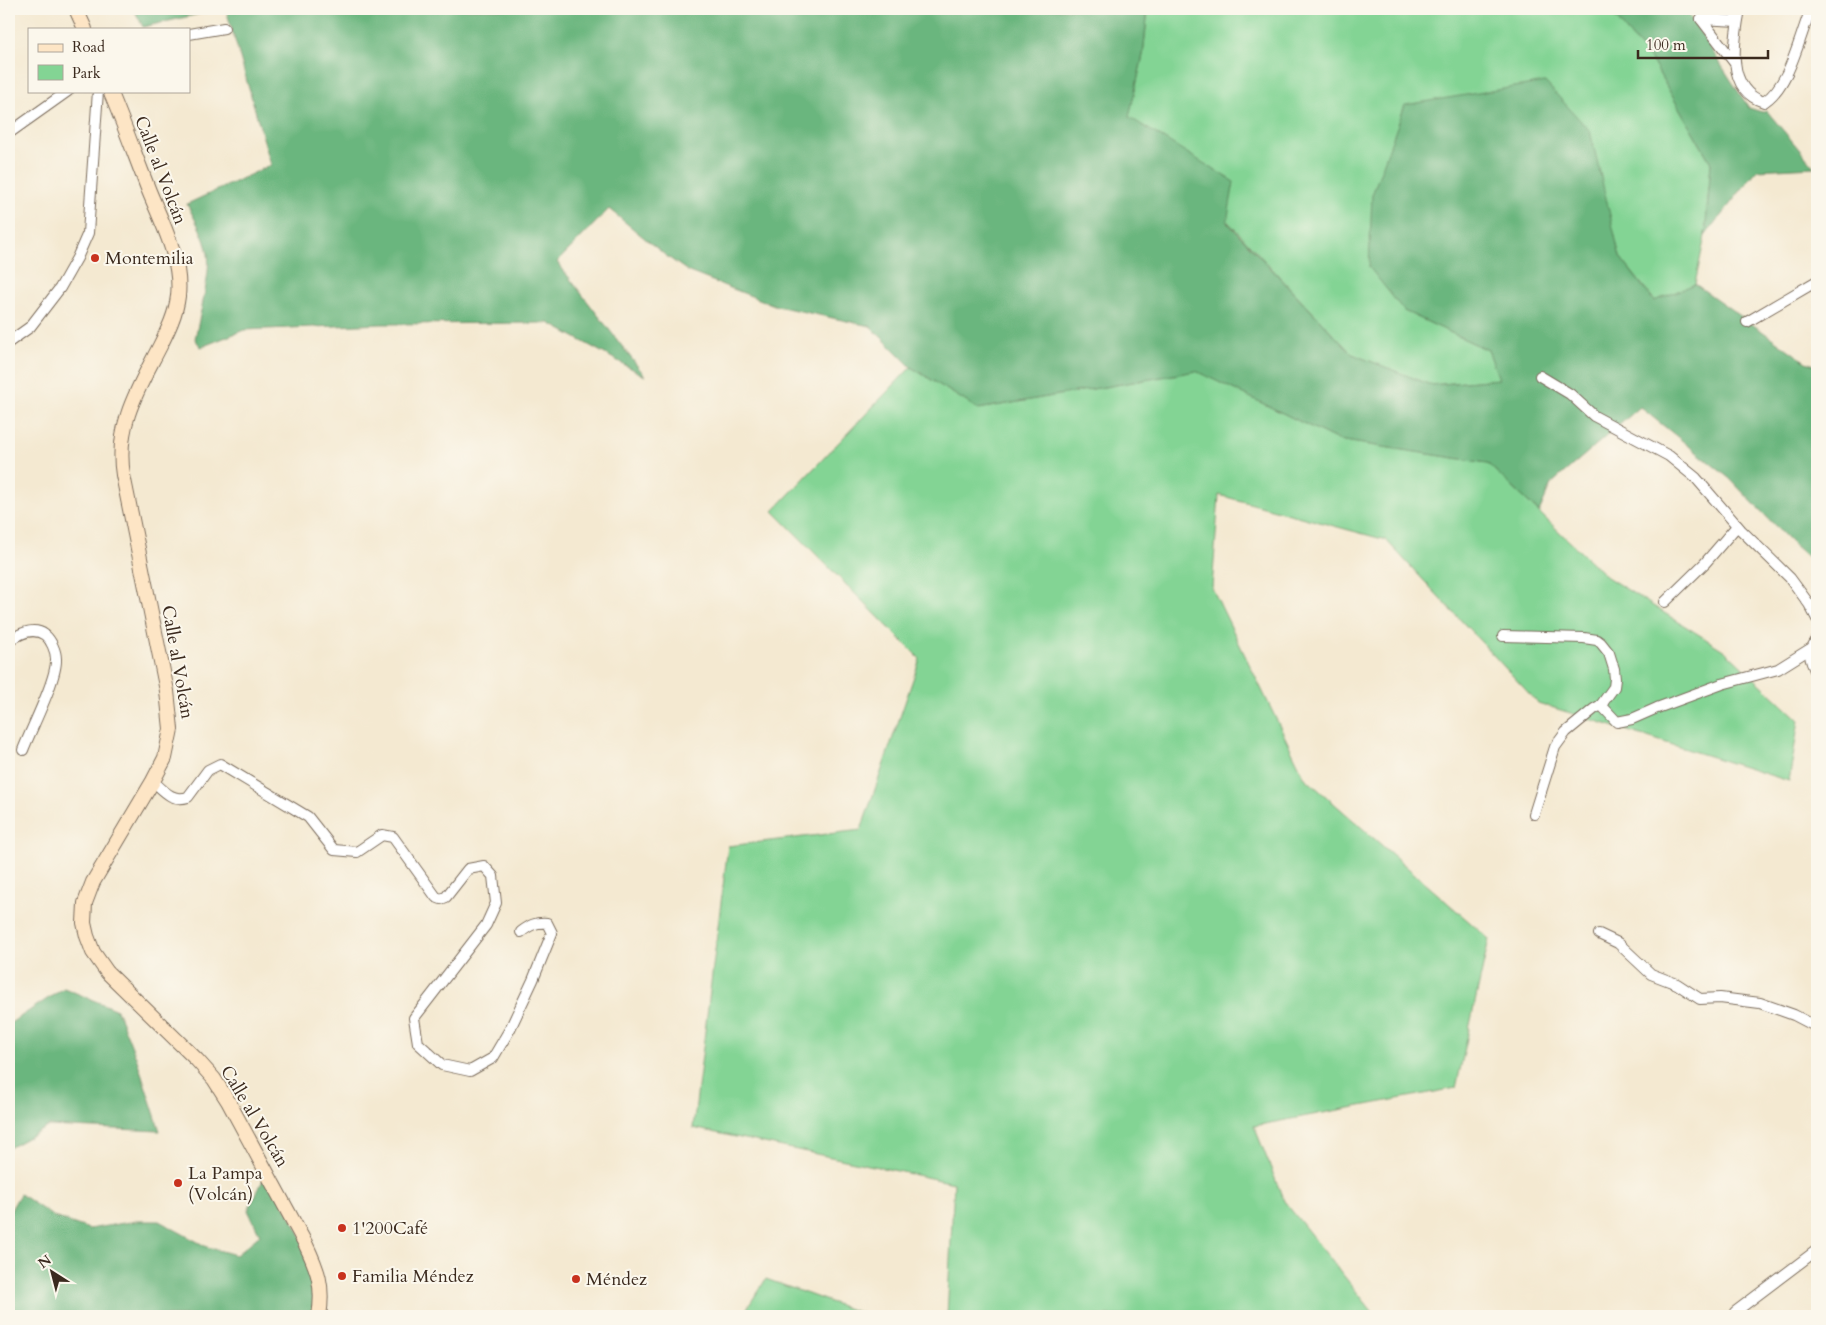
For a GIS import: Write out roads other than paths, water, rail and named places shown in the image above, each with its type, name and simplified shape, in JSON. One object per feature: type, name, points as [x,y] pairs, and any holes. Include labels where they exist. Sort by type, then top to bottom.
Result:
[{"type":"street","points":[[76,9],[85,28]]},
{"type":"street","points":[[1734,62],[1737,22],[1740,9]]},
{"type":"street","points":[[1737,22],[1701,19],[1734,62],[1741,84],[1749,95],[1764,102],[1773,96],[1786,77],[1811,9]]},
{"type":"street","points":[[190,34],[224,28]]},
{"type":"street","points":[[9,133],[67,92]]},
{"type":"street","points":[[9,342],[30,328],[60,288],[77,258],[88,233],[98,92]]},
{"type":"street","name":"Calle al Volcán","points":[[110,92],[172,251],[178,284],[178,298],[172,320],[133,398],[124,424],[121,445],[123,475],[172,721],[167,751],[153,781],[97,874],[87,896],[84,917],[88,942],[103,967],[117,983],[205,1068],[228,1101],[316,1266],[322,1290],[319,1316]]},
{"type":"street","points":[[1747,322],[1817,281]]},
{"type":"street","points":[[1540,376],[1570,394],[1594,416],[1669,456],[1696,478],[1737,526],[1790,578],[1809,604],[1817,620]]},
{"type":"street","points":[[1665,602],[1705,562],[1737,526]]},
{"type":"street","points":[[9,641],[23,632],[40,632],[50,640],[56,658],[54,673],[49,687],[23,750]]},
{"type":"street","points":[[1502,636],[1597,640],[1609,653],[1616,679],[1614,687],[1601,705],[1566,732],[1555,747],[1534,814]]},
{"type":"street","points":[[1601,705],[1616,722],[1626,720],[1722,684],[1778,668],[1810,649],[1817,639]]},
{"type":"street","points":[[1810,649],[1810,661],[1817,674]]},
{"type":"street","points":[[153,781],[171,797],[183,799],[188,797],[208,770],[220,764],[308,817],[334,850],[357,852],[382,835],[393,837],[436,897],[441,899],[446,897],[468,869],[484,866],[493,876],[496,902],[486,925],[414,1018],[418,1043],[442,1065],[470,1071],[493,1058],[510,1029],[534,980],[552,933],[547,923],[530,925],[521,932]]},
{"type":"street","points":[[1599,934],[1618,943],[1651,974],[1676,984],[1700,999],[1720,998],[1760,1003],[1794,1015],[1817,1027]]},
{"type":"street","points":[[1736,1314],[1817,1250]]},
{"type":"place","name":"Montemilia","points":[[95,258]]},
{"type":"place","name":"La Pampa (Volcán)","points":[[178,1183]]},
{"type":"place","name":"1'200Café","points":[[342,1228]]},
{"type":"place","name":"Familia Méndez","points":[[342,1276]]},
{"type":"place","name":"Méndez","points":[[576,1279]]}]
